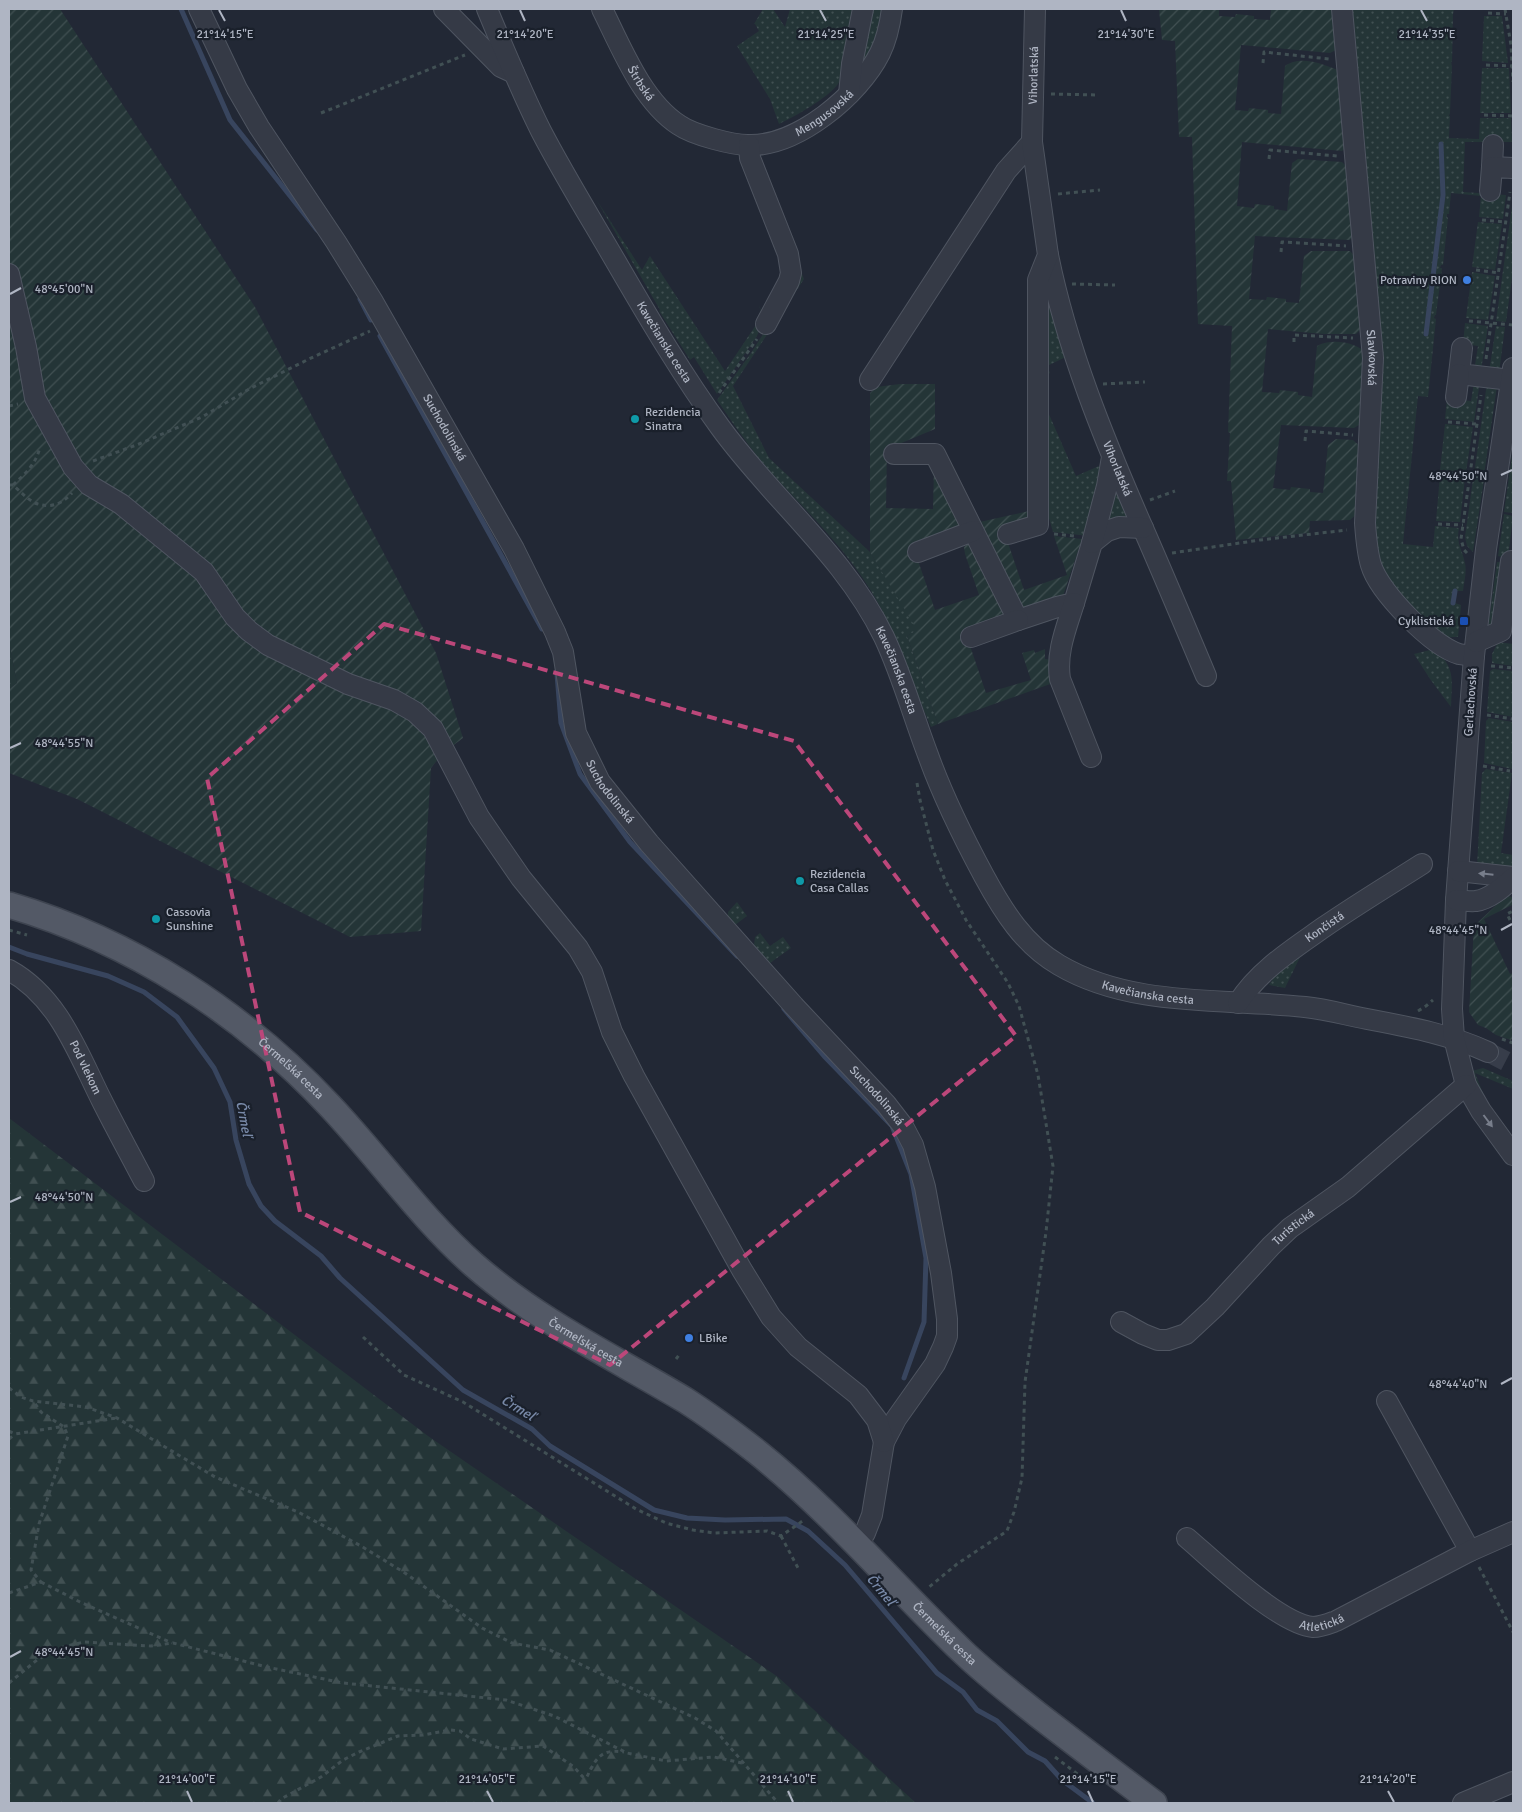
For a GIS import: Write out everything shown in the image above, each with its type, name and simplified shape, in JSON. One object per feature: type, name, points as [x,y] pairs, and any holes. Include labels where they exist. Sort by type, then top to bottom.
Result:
[{"type":"main road","name":"Čermeľská cesta","points":[[9,905],[71,926],[146,961],[180,982],[246,1030],[310,1084],[449,1242],[487,1276],[547,1320],[687,1402],[757,1452],[811,1498],[966,1655],[1011,1693],[1154,1803]]},
{"type":"street","name":"Suchodolinská","points":[[199,9],[237,89],[259,128],[336,242],[385,322],[514,549],[556,632],[563,652],[576,733],[600,782],[623,812],[794,1006],[886,1104],[903,1126],[913,1145],[925,1186],[941,1273],[948,1327],[944,1347],[935,1364],[896,1419],[884,1442],[872,1515],[865,1533],[858,1544]]},
{"type":"street","points":[[444,9],[501,67],[514,73]]},
{"type":"street","name":"Kavečianska cesta","points":[[487,9],[543,135],[634,292],[704,405],[748,463],[806,527],[844,573],[866,604],[885,638],[928,756],[970,850],[1010,919],[1039,951],[1076,974],[1160,997],[1306,1007],[1423,1029],[1454,1038],[1492,1045]]},
{"type":"street","name":"Štrbská","points":[[602,9],[644,88],[664,114],[680,127],[703,136]]},
{"type":"street","points":[[849,94],[852,64],[863,9]]},
{"type":"street","name":"Mengusovská","points":[[703,136],[724,142],[749,145],[781,140],[826,114],[849,94],[880,54],[890,24],[892,9]]},
{"type":"street","name":"Vihorlatská","points":[[1035,9],[1032,142],[1054,284],[1085,384],[1112,457],[1206,676]]},
{"type":"street","name":"Slavkovská","points":[[1342,9],[1373,358],[1365,528],[1371,566],[1380,584],[1393,602],[1415,623],[1443,645],[1458,653],[1479,655]]},
{"type":"street","points":[[870,380],[1006,171],[1032,142]]},
{"type":"street","points":[[749,145],[750,158],[791,265],[789,282],[766,324]]},
{"type":"street","points":[[1490,191],[1493,145]]},
{"type":"street","points":[[1492,167],[1513,168]]},
{"type":"street","name":"Vihorlatská","points":[[1008,534],[1038,524],[1038,280],[1048,255]]},
{"type":"street","points":[[9,274],[26,347],[35,398],[76,470],[90,485],[120,504],[204,572],[236,617],[249,631],[268,645],[348,684],[394,700],[415,712],[433,729],[479,817],[520,878],[578,948],[592,972],[612,1032],[634,1076],[742,1270],[772,1316],[798,1347],[858,1395],[877,1420],[884,1442]]},
{"type":"street","points":[[1456,397],[1462,348]]},
{"type":"street","points":[[1459,374],[1512,374]]},
{"type":"street","name":"Gerlachovská","points":[[1454,1038],[1452,1009],[1456,900],[1479,655],[1486,549],[1512,374]]},
{"type":"street","points":[[894,454],[935,454],[1018,620]]},
{"type":"street","points":[[1091,756],[1060,679],[1060,648],[1074,604],[1088,540],[1107,486],[1112,457]]},
{"type":"street","points":[[1088,540],[1119,527],[1143,528]]},
{"type":"street","points":[[918,552],[974,532]]},
{"type":"street","points":[[1479,655],[1501,632],[1511,561],[1513,562]]},
{"type":"street","points":[[970,637],[1057,607],[1074,604]]},
{"type":"street","name":"Končistá","points":[[1238,1003],[1249,985],[1287,953],[1372,894],[1422,864]]},
{"type":"street","points":[[1458,871],[1513,877]]},
{"type":"street","points":[[1456,900],[1472,901],[1482,899],[1513,877]]},
{"type":"street","name":"Pod vlekom","points":[[9,970],[27,980],[44,997],[56,1013],[144,1181]]},
{"type":"street","points":[[1454,1038],[1466,1085],[1481,1111],[1513,1155]]},
{"type":"street","name":"Turistická","points":[[1121,1322],[1158,1340],[1168,1340],[1186,1334],[1216,1307],[1271,1246],[1290,1228],[1348,1187],[1466,1085]]},
{"type":"street","points":[[1387,1401],[1470,1551]]},
{"type":"street","name":"Atletická","points":[[1187,1538],[1274,1610],[1298,1623],[1315,1627],[1336,1621],[1470,1551],[1513,1532]]},
{"type":"street","points":[[1463,1803],[1513,1782]]},
{"type":"path","points":[[1505,9],[1511,44],[1513,82]]},
{"type":"path","points":[[1488,13],[1506,14]]},
{"type":"path","points":[[321,113],[482,48]]},
{"type":"path","points":[[1263,63],[1264,52],[1346,61]]},
{"type":"path","points":[[1486,65],[1512,66]]},
{"type":"path","points":[[1033,94],[1097,95]]},
{"type":"path","points":[[1484,116],[1513,116]]},
{"type":"path","points":[[1269,159],[1270,150],[1355,158]]},
{"type":"path","points":[[1040,196],[1100,190]]},
{"type":"path","points":[[1482,220],[1506,222]]},
{"type":"path","points":[[1281,252],[1282,242],[1363,247]]},
{"type":"path","points":[[1476,270],[1499,273]]},
{"type":"path","points":[[1054,284],[1115,285]]},
{"type":"path","points":[[1469,321],[1513,325]]},
{"type":"path","points":[[48,420],[37,458],[28,472],[11,485],[35,503],[63,504],[72,494],[76,470],[202,416],[251,388],[359,337],[385,322]]},
{"type":"path","points":[[1294,342],[1294,335],[1372,339]]},
{"type":"path","points":[[716,397],[749,353]]},
{"type":"path","points":[[1085,384],[1145,382]]},
{"type":"path","points":[[1448,422],[1477,424]]},
{"type":"path","points":[[1305,441],[1306,431],[1369,436]]},
{"type":"path","points":[[1443,473],[1497,479]]},
{"type":"path","points":[[1133,506],[1175,491]]},
{"type":"path","points":[[1438,524],[1463,526]]},
{"type":"path","points":[[1155,556],[1260,540],[1365,528]]},
{"type":"path","points":[[1054,534],[1088,540]]},
{"type":"path","points":[[1479,655],[1513,668]]},
{"type":"path","points":[[1484,714],[1513,720]]},
{"type":"path","points":[[911,1601],[956,1564],[1007,1531],[1014,1512],[1022,1478],[1025,1382],[1046,1232],[1053,1166],[1038,1075],[1020,1006],[1008,983],[966,920],[945,880],[933,850],[917,781],[920,767],[928,756]]},
{"type":"path","points":[[1480,766],[1510,771]]},
{"type":"path","points":[[1510,920],[1507,914],[1513,911]]},
{"type":"path","points":[[1412,1012],[1432,1002],[1435,995]]},
{"type":"path","points":[[1492,1045],[1513,1043]]},
{"type":"path","points":[[363,1337],[404,1374],[463,1402],[636,1510],[666,1523],[693,1530],[714,1532],[767,1531],[781,1536],[798,1568]]},
{"type":"path","points":[[9,1388],[21,1397],[33,1401],[86,1407],[117,1418],[152,1441],[215,1477],[298,1512],[361,1546],[405,1573],[482,1628],[512,1643],[550,1650],[695,1718],[716,1732],[778,1803]]},
{"type":"path","points":[[33,1401],[40,1412],[64,1426],[68,1436],[39,1524],[31,1570],[41,1582],[80,1602],[173,1643],[267,1668],[343,1683],[506,1700],[554,1716],[627,1753]]},
{"type":"path","points":[[9,1432],[15,1434],[117,1418]]},
{"type":"path","points":[[9,1439],[15,1434]]},
{"type":"path","points":[[781,1536],[804,1520]]},
{"type":"path","points":[[1482,1574],[1513,1632]]},
{"type":"path","points":[[9,1593],[41,1582]]},
{"type":"path","points":[[9,1683],[44,1656],[59,1648],[84,1642],[151,1646],[173,1643]]},
{"type":"path","points":[[278,1803],[321,1777],[343,1760],[359,1752],[398,1736],[423,1735],[450,1730],[460,1731],[471,1739],[503,1749],[543,1746],[574,1767],[586,1778],[590,1774],[591,1768],[601,1756],[611,1750],[666,1761],[714,1757],[744,1763]]},
{"type":"highlighted area","points":[[384,624],[794,741],[1016,1036],[610,1365],[300,1212],[207,778]]},
{"type":"green space","points":[[9,9],[60,9],[255,307],[436,653],[463,738],[443,753],[431,768],[421,931],[350,937],[77,799],[9,773],[9,689],[17,683],[9,641]]},
{"type":"green space","points":[[763,9],[773,9],[785,27],[790,9],[858,9],[848,59],[838,84],[819,101],[779,124],[770,99],[737,46],[759,31],[754,24]]},
{"type":"green space","points":[[870,9],[884,9],[882,29],[862,69],[858,62]]},
{"type":"green space","points":[[1159,9],[1219,9],[1219,16],[1235,17],[1236,14],[1254,16],[1254,19],[1270,20],[1271,9],[1336,9],[1340,48],[1330,53],[1241,45],[1235,110],[1248,111],[1249,108],[1268,110],[1268,113],[1281,114],[1285,66],[1298,61],[1306,61],[1329,66],[1342,72],[1348,146],[1342,151],[1242,142],[1237,206],[1254,208],[1255,204],[1274,206],[1274,209],[1287,211],[1292,163],[1298,159],[1342,162],[1350,170],[1356,231],[1350,240],[1255,236],[1249,299],[1266,300],[1267,297],[1286,299],[1286,302],[1299,303],[1304,256],[1311,251],[1350,251],[1359,261],[1365,325],[1356,334],[1324,334],[1268,329],[1262,392],[1279,393],[1280,390],[1298,392],[1298,395],[1312,397],[1317,346],[1329,342],[1344,342],[1363,350],[1367,354],[1364,422],[1354,428],[1281,425],[1273,488],[1290,490],[1291,487],[1310,489],[1310,492],[1323,493],[1328,445],[1336,439],[1353,440],[1362,448],[1358,513],[1350,520],[1310,521],[1309,533],[1236,540],[1231,481],[1227,481],[1232,326],[1198,324],[1192,137],[1179,137],[1175,41],[1162,40]]},
{"type":"green space","points":[[1348,9],[1454,9],[1449,138],[1479,139],[1480,118],[1511,118],[1512,142],[1465,142],[1463,192],[1506,195],[1503,219],[1479,217],[1481,196],[1451,193],[1449,214],[1447,214],[1443,265],[1440,268],[1442,268],[1436,315],[1434,318],[1436,319],[1428,397],[1418,396],[1403,544],[1433,547],[1435,526],[1459,528],[1459,542],[1466,570],[1463,591],[1457,591],[1455,603],[1461,605],[1458,637],[1444,637],[1404,607],[1372,553],[1378,389]]},
{"type":"green space","points":[[1484,16],[1502,16],[1508,63],[1482,61]]},
{"type":"green space","points":[[1482,68],[1509,68],[1511,113],[1480,113]]},
{"type":"green space","points":[[756,159],[804,279],[733,386],[769,458],[870,552],[918,630],[907,636],[938,724],[931,727],[885,617],[866,583],[821,526],[757,456],[717,400],[751,353],[787,296]]},
{"type":"green space","points":[[596,199],[642,270],[650,256],[725,371],[762,316],[757,336],[717,394],[694,357],[690,360],[659,311]]},
{"type":"green space","points":[[1513,199],[1513,271],[1506,322],[1496,321]]},
{"type":"green space","points":[[1478,222],[1502,224],[1495,270],[1472,267]]},
{"type":"green space","points":[[1472,272],[1495,276],[1488,320],[1466,318]]},
{"type":"green space","points":[[1045,284],[1068,356],[1047,366],[1050,373],[1046,375],[1049,382],[1045,384],[1048,391],[1045,393],[1049,401],[1044,403]]},
{"type":"green space","points":[[1465,323],[1488,326],[1481,370],[1475,365],[1478,346],[1463,344]]},
{"type":"green space","points":[[1496,326],[1505,327],[1499,373],[1489,372]]},
{"type":"green space","points":[[1480,381],[1474,422],[1445,419],[1447,399],[1471,401],[1474,383]]},
{"type":"green space","points":[[1487,383],[1497,386],[1484,475],[1474,474]]},
{"type":"green space","points":[[900,384],[935,384],[935,429],[887,449],[886,508],[933,509],[934,467],[961,527],[913,546],[935,610],[979,595],[964,547],[968,543],[973,544],[1006,614],[965,631],[986,693],[1031,680],[1022,653],[1034,650],[1035,653],[1045,649],[1045,659],[1054,660],[1056,682],[938,724],[907,636],[917,630],[870,552],[870,393],[876,387]]},
{"type":"green space","points":[[1044,404],[1076,476],[1099,466],[1100,493],[1088,536],[1053,532],[1044,501]]},
{"type":"green space","points":[[1445,424],[1473,427],[1466,472],[1440,470]]},
{"type":"green space","points":[[1513,448],[1513,513],[1504,512]]},
{"type":"green space","points":[[1440,475],[1465,478],[1460,522],[1436,521]]},
{"type":"green space","points":[[1473,479],[1484,480],[1473,552],[1467,546],[1465,537]]},
{"type":"green space","points":[[1115,485],[1131,521],[1107,526]]},
{"type":"green space","points":[[1029,511],[1029,517],[1003,528],[1024,590],[1067,575],[1054,536],[1082,539],[1062,599],[1031,609],[1022,608],[975,523]]},
{"type":"green space","points":[[1504,514],[1513,516],[1508,558],[1498,556]]},
{"type":"green space","points":[[1497,562],[1507,563],[1499,625],[1488,627]]},
{"type":"green space","points":[[9,641],[17,683],[9,689]]},
{"type":"green space","points":[[1498,642],[1513,644],[1513,666],[1492,663],[1492,654]]},
{"type":"green space","points":[[1434,649],[1449,668],[1452,682],[1451,707],[1414,654]]},
{"type":"green space","points":[[1493,669],[1513,671],[1513,717],[1487,712],[1490,671]]},
{"type":"green space","points":[[1489,718],[1513,722],[1512,769],[1484,763],[1486,721]]},
{"type":"green space","points":[[1486,769],[1512,773],[1501,853],[1513,855],[1513,869],[1477,867],[1482,773]]},
{"type":"green space","points":[[1507,895],[1513,898],[1512,905],[1484,919],[1510,974],[1513,973],[1513,1038],[1511,1040],[1496,1035],[1478,1025],[1469,1012],[1474,926]]},
{"type":"green space","points":[[737,902],[747,916],[735,925],[728,918],[728,912]]},
{"type":"green space","points":[[760,933],[770,946],[783,937],[791,948],[770,963],[754,945],[755,937]]},
{"type":"green space","points":[[1303,951],[1285,988],[1269,985],[1280,968]]},
{"type":"green space","points":[[1483,1068],[1513,1081],[1513,1089],[1475,1073],[1484,1096],[1491,1107],[1487,1109],[1477,1094],[1472,1071]]},
{"type":"green space","points":[[9,1118],[428,1436],[778,1677],[916,1803],[9,1803]]},
{"type":"waterway","points":[[181,9],[230,120],[317,230]]},
{"type":"waterway","points":[[1426,334],[1443,195],[1441,144]]},
{"type":"waterway","points":[[360,299],[371,320]]},
{"type":"waterway","points":[[380,336],[542,629]]},
{"type":"waterway","points":[[1453,603],[1455,591]]},
{"type":"waterway","points":[[557,674],[561,723],[580,774],[630,842],[737,956]]},
{"type":"waterway","name":"Črmeľ","points":[[9,947],[27,954],[108,976],[144,992],[177,1017],[214,1068],[230,1102],[236,1140],[249,1184],[261,1206],[275,1221],[321,1256],[340,1278],[463,1390],[532,1429],[550,1446],[654,1510],[687,1518],[725,1520],[786,1519],[808,1531],[845,1565],[937,1673],[963,1692],[977,1710],[997,1721],[1028,1752],[1045,1761],[1062,1780],[1093,1803]]},
{"type":"waterway","points":[[784,1009],[824,1056],[892,1126],[911,1174],[926,1258],[924,1322],[904,1378]]},
{"type":"tunnel","points":[[1488,1052],[1513,1065]]},
{"type":"place","name":"Potraviny RION","points":[[1467,280]]},
{"type":"place","name":"Rezidencia Sinatra","points":[[635,419]]},
{"type":"place","name":"Cyklistická","points":[[1464,621]]},
{"type":"place","name":"Rezidencia Casa Callas","points":[[800,881]]},
{"type":"place","name":"Cassovia Sunshine","points":[[156,919]]},
{"type":"place","name":"LBike","points":[[689,1338]]}]
